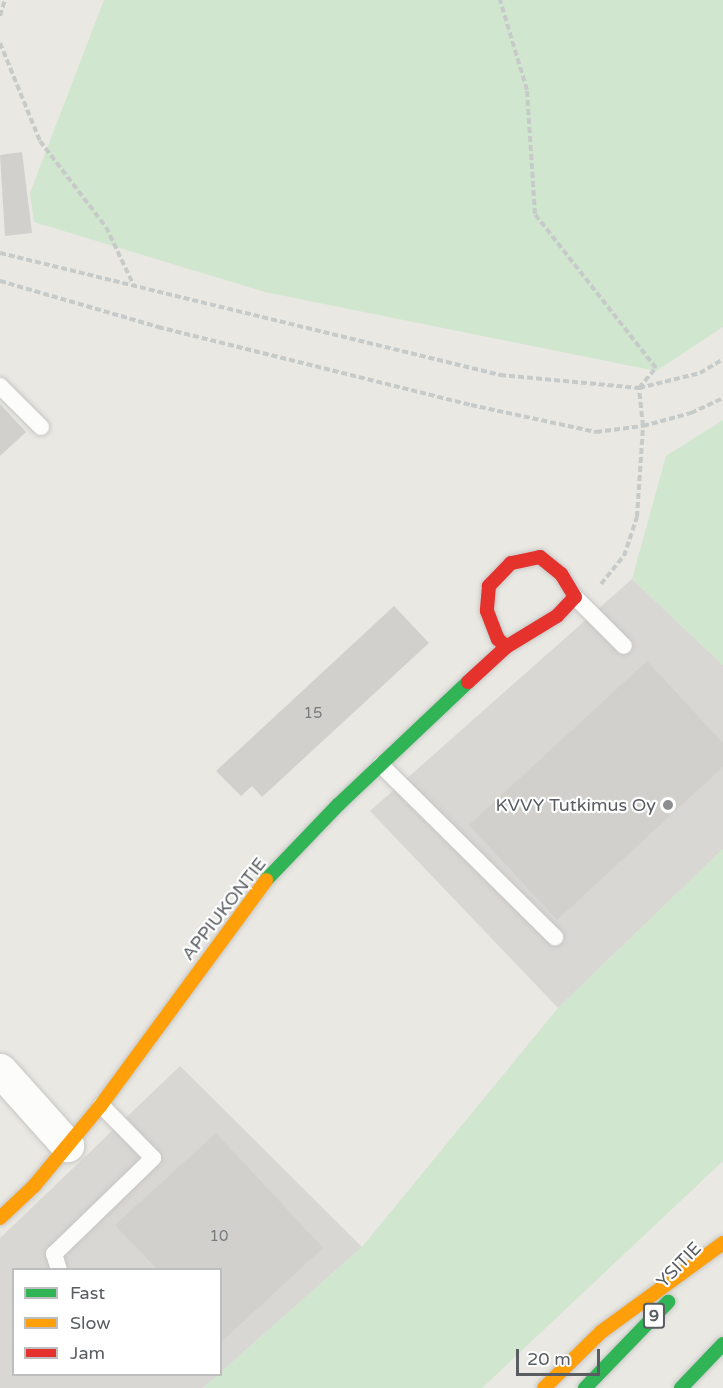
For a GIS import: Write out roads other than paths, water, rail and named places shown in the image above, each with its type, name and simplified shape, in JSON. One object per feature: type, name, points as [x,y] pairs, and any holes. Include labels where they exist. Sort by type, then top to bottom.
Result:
[{"type":"main road","points":[[506,647],[498,639],[487,611],[489,586],[511,563],[540,557],[561,574],[575,597]]},
{"type":"main road","name":"APPIUKONTIE","points":[[0,1218],[34,1186],[101,1105],[266,880],[381,765],[506,647],[557,616],[575,597]]},
{"type":"main road","points":[[544,1388],[601,1332],[723,1244]]},
{"type":"main road","name":"YSITIE","points":[[585,1388],[723,1244]]},
{"type":"main road","points":[[681,1388],[723,1344]]},
{"type":"street","points":[[2,1075],[67,1145]]},
{"type":"lane","points":[[0,386],[41,426]]},
{"type":"lane","points":[[575,597],[624,646]]},
{"type":"lane","points":[[381,765],[555,937]]},
{"type":"lane","points":[[59,1268],[54,1254],[153,1158],[101,1105]]},
{"type":"place","name":"KVVY Tutkimus Oy","points":[[668,805]]}]
